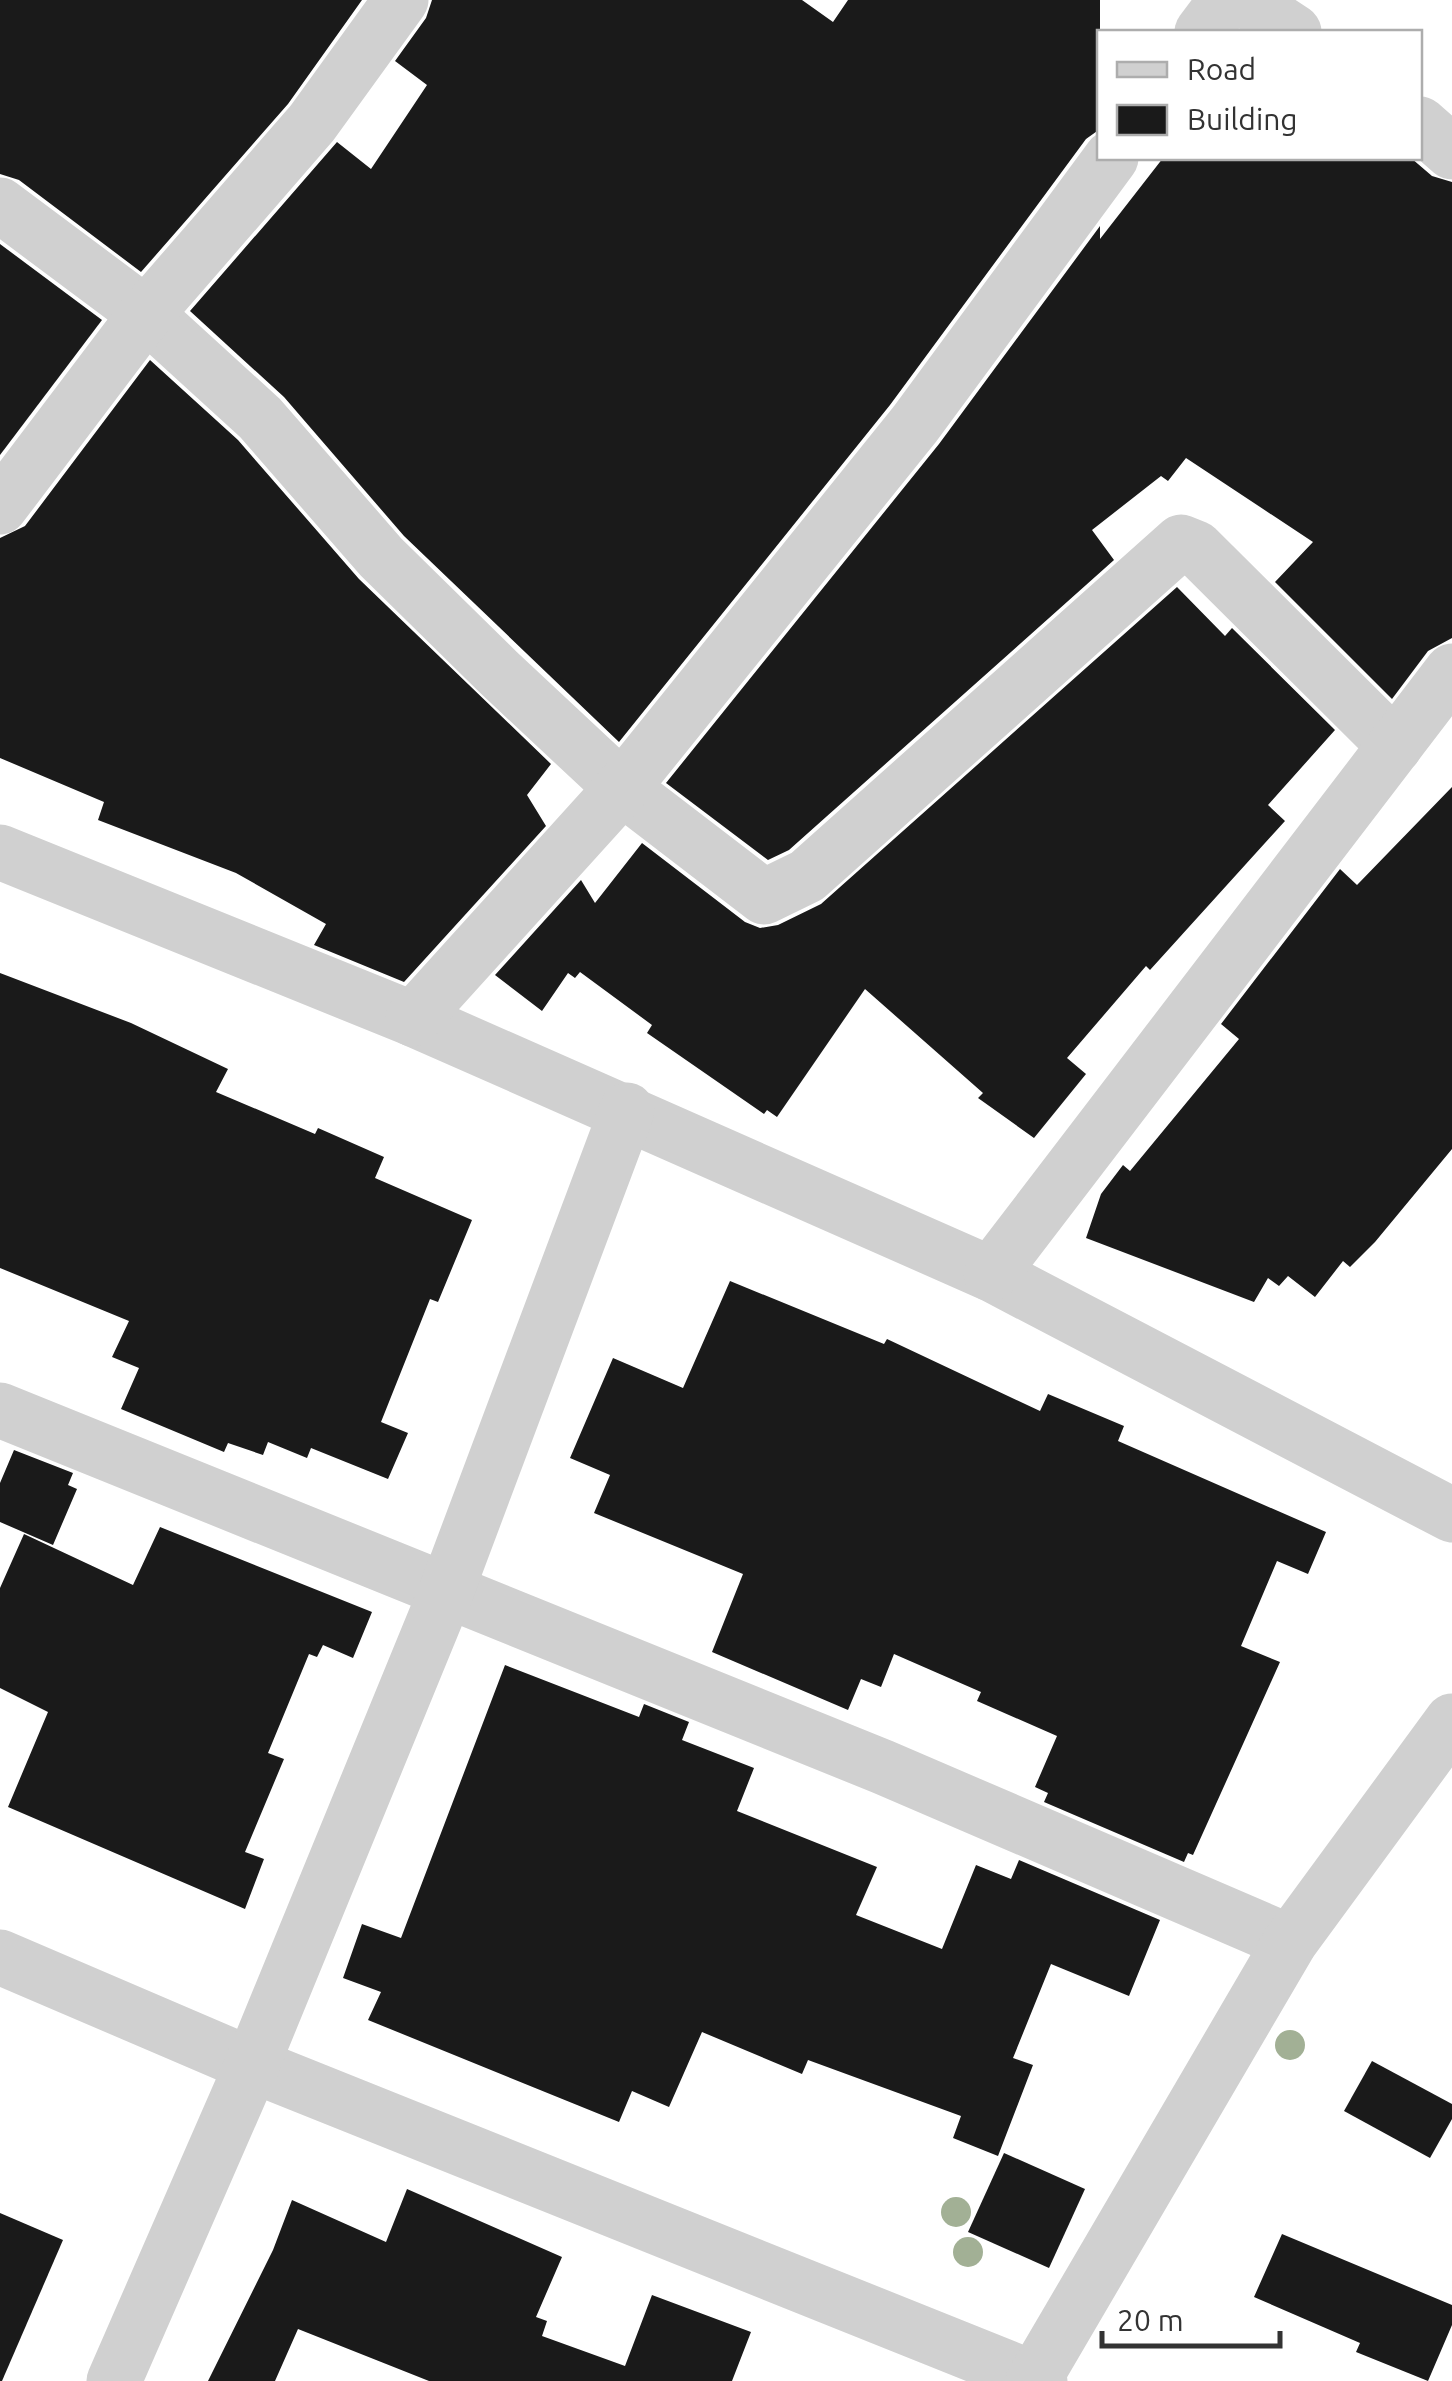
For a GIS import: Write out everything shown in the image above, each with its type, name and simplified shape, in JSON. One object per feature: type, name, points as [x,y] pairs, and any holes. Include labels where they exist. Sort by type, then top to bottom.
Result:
[{"type":"street","points":[[0,507],[146,314],[312,123],[401,0]]},
{"type":"street","points":[[1204,30],[1226,0]]},
{"type":"street","points":[[1246,0],[1291,30]]},
{"type":"street","points":[[1422,126],[1452,152]]},
{"type":"street","points":[[413,1019],[622,788],[915,424],[1109,160]]},
{"type":"street","points":[[0,205],[146,314],[260,418],[381,558],[622,788],[764,897],[808,876],[1181,542],[1196,548],[1396,746]]},
{"type":"street","points":[[992,1274],[1452,671]]},
{"type":"street","points":[[0,852],[627,1110],[992,1274],[1452,1515]]},
{"type":"street","points":[[114,2381],[252,2065],[446,1592],[627,1110]]},
{"type":"street","points":[[0,1410],[882,1767],[1290,1942]]},
{"type":"street","points":[[0,1957],[252,2065],[1036,2380],[1290,1942],[1452,1721]]},
{"type":"building","points":[[0,0],[362,0],[288,104],[141,272],[19,180],[0,174]]},
{"type":"building","points":[[432,0],[802,0],[833,22],[848,0],[1100,0],[1097,131],[1086,139],[890,405],[619,742],[404,536],[284,397],[190,311],[337,142],[371,169],[427,85],[395,61],[426,18]]},
{"type":"building","points":[[1161,160],[1413,160],[1432,176],[1452,182],[1452,638],[1428,651],[1392,699],[1275,582],[1313,542],[1186,458],[1168,481],[1161,476],[1092,530],[1114,560],[789,850],[768,860],[666,783],[939,444],[1100,226],[1100,239]]},
{"type":"building","points":[[0,244],[102,320],[0,455]]},
{"type":"building","points":[[150,360],[238,440],[359,579],[551,764],[527,795],[546,826],[404,982],[314,945],[326,924],[236,873],[98,820],[104,802],[0,758],[0,538],[25,526]]},
{"type":"building","points":[[1177,587],[1225,636],[1232,628],[1335,730],[1268,805],[1285,821],[1150,970],[1146,966],[1067,1058],[1086,1074],[1034,1138],[978,1098],[983,1093],[865,989],[777,1117],[767,1110],[764,1114],[647,1033],[652,1025],[580,972],[575,978],[568,973],[542,1011],[495,975],[581,880],[595,903],[642,843],[745,922],[760,928],[778,925],[821,904]]},
{"type":"building","points":[[1452,787],[1452,1149],[1375,1242],[1350,1267],[1343,1261],[1315,1297],[1288,1276],[1279,1286],[1268,1278],[1254,1302],[1086,1238],[1101,1194],[1123,1165],[1130,1171],[1239,1039],[1221,1024],[1340,869],[1357,885]]},
{"type":"building","points":[[0,973],[131,1023],[228,1069],[216,1092],[315,1134],[318,1128],[384,1157],[375,1178],[472,1220],[438,1302],[430,1299],[381,1422],[408,1433],[388,1479],[311,1448],[307,1458],[268,1442],[263,1455],[228,1443],[224,1452],[121,1409],[139,1368],[112,1357],[129,1321],[0,1268]]},
{"type":"building","points":[[730,1281],[884,1344],[887,1339],[1040,1411],[1048,1394],[1124,1426],[1118,1441],[1326,1532],[1308,1574],[1277,1561],[1241,1646],[1280,1662],[1193,1855],[1188,1853],[1184,1862],[1044,1802],[1048,1793],[1035,1787],[1057,1736],[977,1701],[981,1692],[894,1654],[881,1687],[861,1679],[848,1710],[712,1652],[743,1574],[594,1513],[610,1475],[570,1458],[613,1358],[683,1388]]},
{"type":"building","points":[[14,1450],[73,1473],[68,1485],[77,1489],[53,1545],[0,1522],[0,1483]]},
{"type":"building","points":[[160,1527],[372,1612],[353,1658],[323,1645],[317,1657],[309,1654],[268,1753],[284,1759],[245,1852],[264,1859],[245,1909],[8,1807],[48,1712],[0,1688],[0,1588],[24,1534],[133,1585]]},
{"type":"building","points":[[505,1665],[639,1717],[644,1704],[689,1722],[682,1740],[754,1768],[737,1811],[877,1867],[856,1915],[942,1949],[976,1865],[1011,1879],[1019,1860],[1160,1920],[1129,1996],[1051,1964],[1013,2058],[1033,2065],[998,2156],[953,2138],[961,2116],[808,2060],[802,2074],[702,2032],[669,2107],[632,2091],[619,2122],[368,2020],[381,1992],[343,1978],[362,1924],[401,1938]]},
{"type":"building","points":[[1372,2061],[1452,2104],[1452,2119],[1430,2158],[1344,2111]]},
{"type":"building","points":[[1004,2153],[1085,2189],[1049,2268],[968,2232]]},
{"type":"building","points":[[407,2189],[562,2257],[536,2317],[547,2321],[542,2336],[625,2366],[652,2295],[751,2332],[732,2381],[429,2381],[298,2329],[275,2381],[208,2381],[273,2250],[292,2200],[386,2242]]},
{"type":"building","points":[[0,2213],[63,2240],[2,2381],[0,2381]]},
{"type":"building","points":[[1282,2234],[1452,2305],[1452,2325],[1428,2381],[1356,2352],[1360,2343],[1254,2297]]}]
